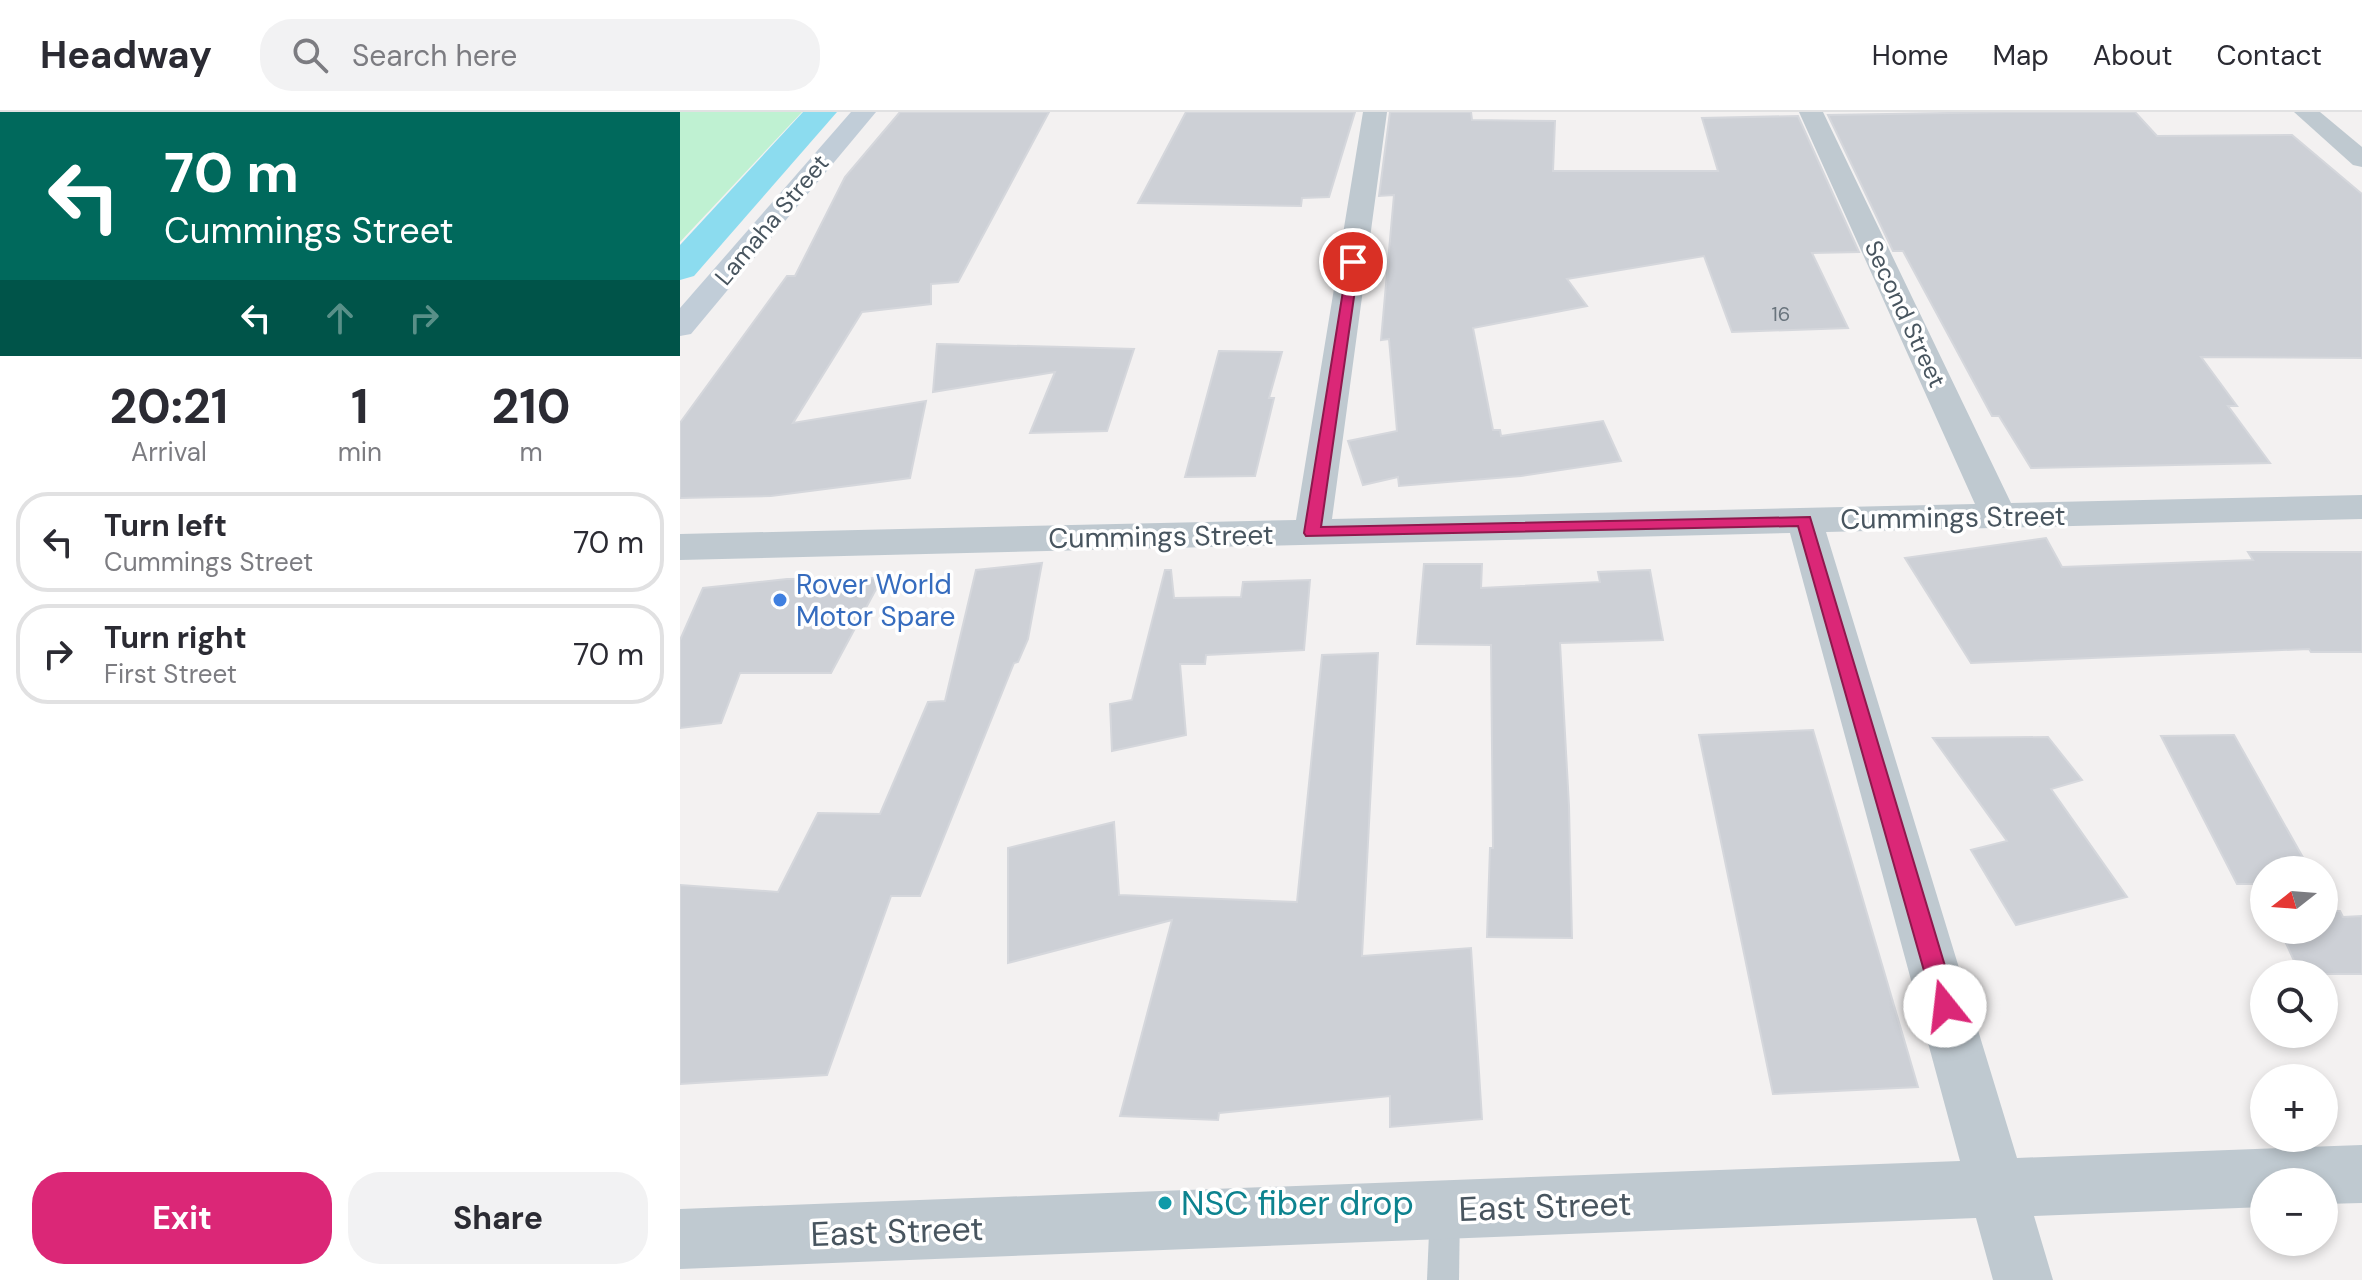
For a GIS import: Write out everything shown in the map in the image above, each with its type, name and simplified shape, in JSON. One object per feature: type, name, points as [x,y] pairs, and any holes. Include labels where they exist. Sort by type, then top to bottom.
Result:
[{"type":"street","name":"Lamaha Street","points":[[680,327],[864,112]]},
{"type":"street","points":[[1312,533],[1375,112]]},
{"type":"street","name":"Second Street","points":[[1811,112],[1999,517]]},
{"type":"street","points":[[2306,112],[2362,160]]},
{"type":"street","name":"Cummings Street","points":[[680,547],[2362,507]]},
{"type":"street","points":[[1805,521],[2023,1280]]},
{"type":"street","name":"East Street","points":[[680,1239],[2362,1174]]},
{"type":"lane","points":[[1443,1280],[1445,1209]]},
{"type":"green space","points":[[680,112],[802,112],[680,242]]},
{"type":"building","points":[[900,112],[1049,112],[958,282],[931,284],[931,304],[862,312],[793,423],[926,401],[910,478],[771,496],[680,498],[680,423],[787,276],[795,276],[845,177]]},
{"type":"building","points":[[1186,112],[1355,112],[1329,197],[1302,198],[1301,206],[1138,203]]},
{"type":"building","points":[[1390,112],[1471,112],[1472,120],[1555,121],[1553,171],[1718,171],[1702,118],[1798,116],[1859,252],[1812,253],[1848,328],[1732,332],[1704,256],[1567,279],[1587,306],[1473,328],[1493,430],[1500,430],[1501,436],[1603,421],[1621,461],[1521,476],[1399,486],[1398,477],[1363,485],[1348,441],[1397,431],[1389,339],[1381,340],[1394,195],[1379,196]]},
{"type":"building","points":[[2135,112],[2157,136],[2292,135],[2362,194],[2362,358],[2201,357],[2237,406],[2228,406],[2270,463],[2031,468],[1999,416],[1992,416],[1903,251],[1893,251],[1828,115]]},
{"type":"building","points":[[937,344],[1134,349],[1107,431],[1030,433],[1055,372],[933,392]]},
{"type":"building","points":[[1219,351],[1282,352],[1269,398],[1274,398],[1255,476],[1185,477]]},
{"type":"building","points":[[2046,538],[2062,567],[2253,560],[2248,552],[2362,552],[2362,652],[2311,652],[2309,649],[1971,663],[1905,558]]},
{"type":"building","points":[[1042,563],[1028,639],[1018,662],[1014,663],[920,896],[891,896],[827,1075],[680,1084],[680,885],[778,892],[818,813],[880,814],[928,702],[945,701],[976,570]]},
{"type":"building","points":[[1424,564],[1482,564],[1481,588],[1600,582],[1598,572],[1650,570],[1663,640],[1560,643],[1572,938],[1487,937],[1490,848],[1493,848],[1491,645],[1417,644]]},
{"type":"building","points":[[1165,570],[1171,570],[1174,598],[1241,597],[1243,582],[1310,580],[1304,650],[1206,655],[1205,664],[1180,664],[1186,735],[1112,751],[1110,704],[1132,700]]},
{"type":"building","points":[[882,578],[831,673],[740,673],[721,723],[680,728],[680,640],[703,588],[787,579]]},
{"type":"building","points":[[1378,653],[1362,956],[1471,948],[1482,1119],[1390,1127],[1390,1096],[1219,1113],[1218,1120],[1120,1116],[1172,920],[1008,963],[1008,848],[1114,822],[1119,895],[1297,902],[1322,655]]},
{"type":"building","points":[[1813,730],[1918,1087],[1773,1094],[1699,735]]},
{"type":"building","points":[[2234,735],[2302,856],[2250,856],[2250,884],[2237,884],[2161,736]]},
{"type":"building","points":[[2048,737],[2082,780],[2051,789],[2127,897],[2016,925],[1971,850],[2007,841],[1933,738]]},
{"type":"building","points":[[2338,911],[2343,917],[2362,916],[2362,974],[2338,974],[2338,960],[2294,960],[2286,944],[2338,944]]},
{"type":"waterway","points":[[680,268],[821,112]]},
{"type":"place","name":"Rover World Motor Spare","points":[[780,600]]},
{"type":"place","name":"NSC fiber drop","points":[[1165,1203]]},
{"type":"route","points":[[1353,262],[1312,533],[1805,521],[1945,1006]]}]
